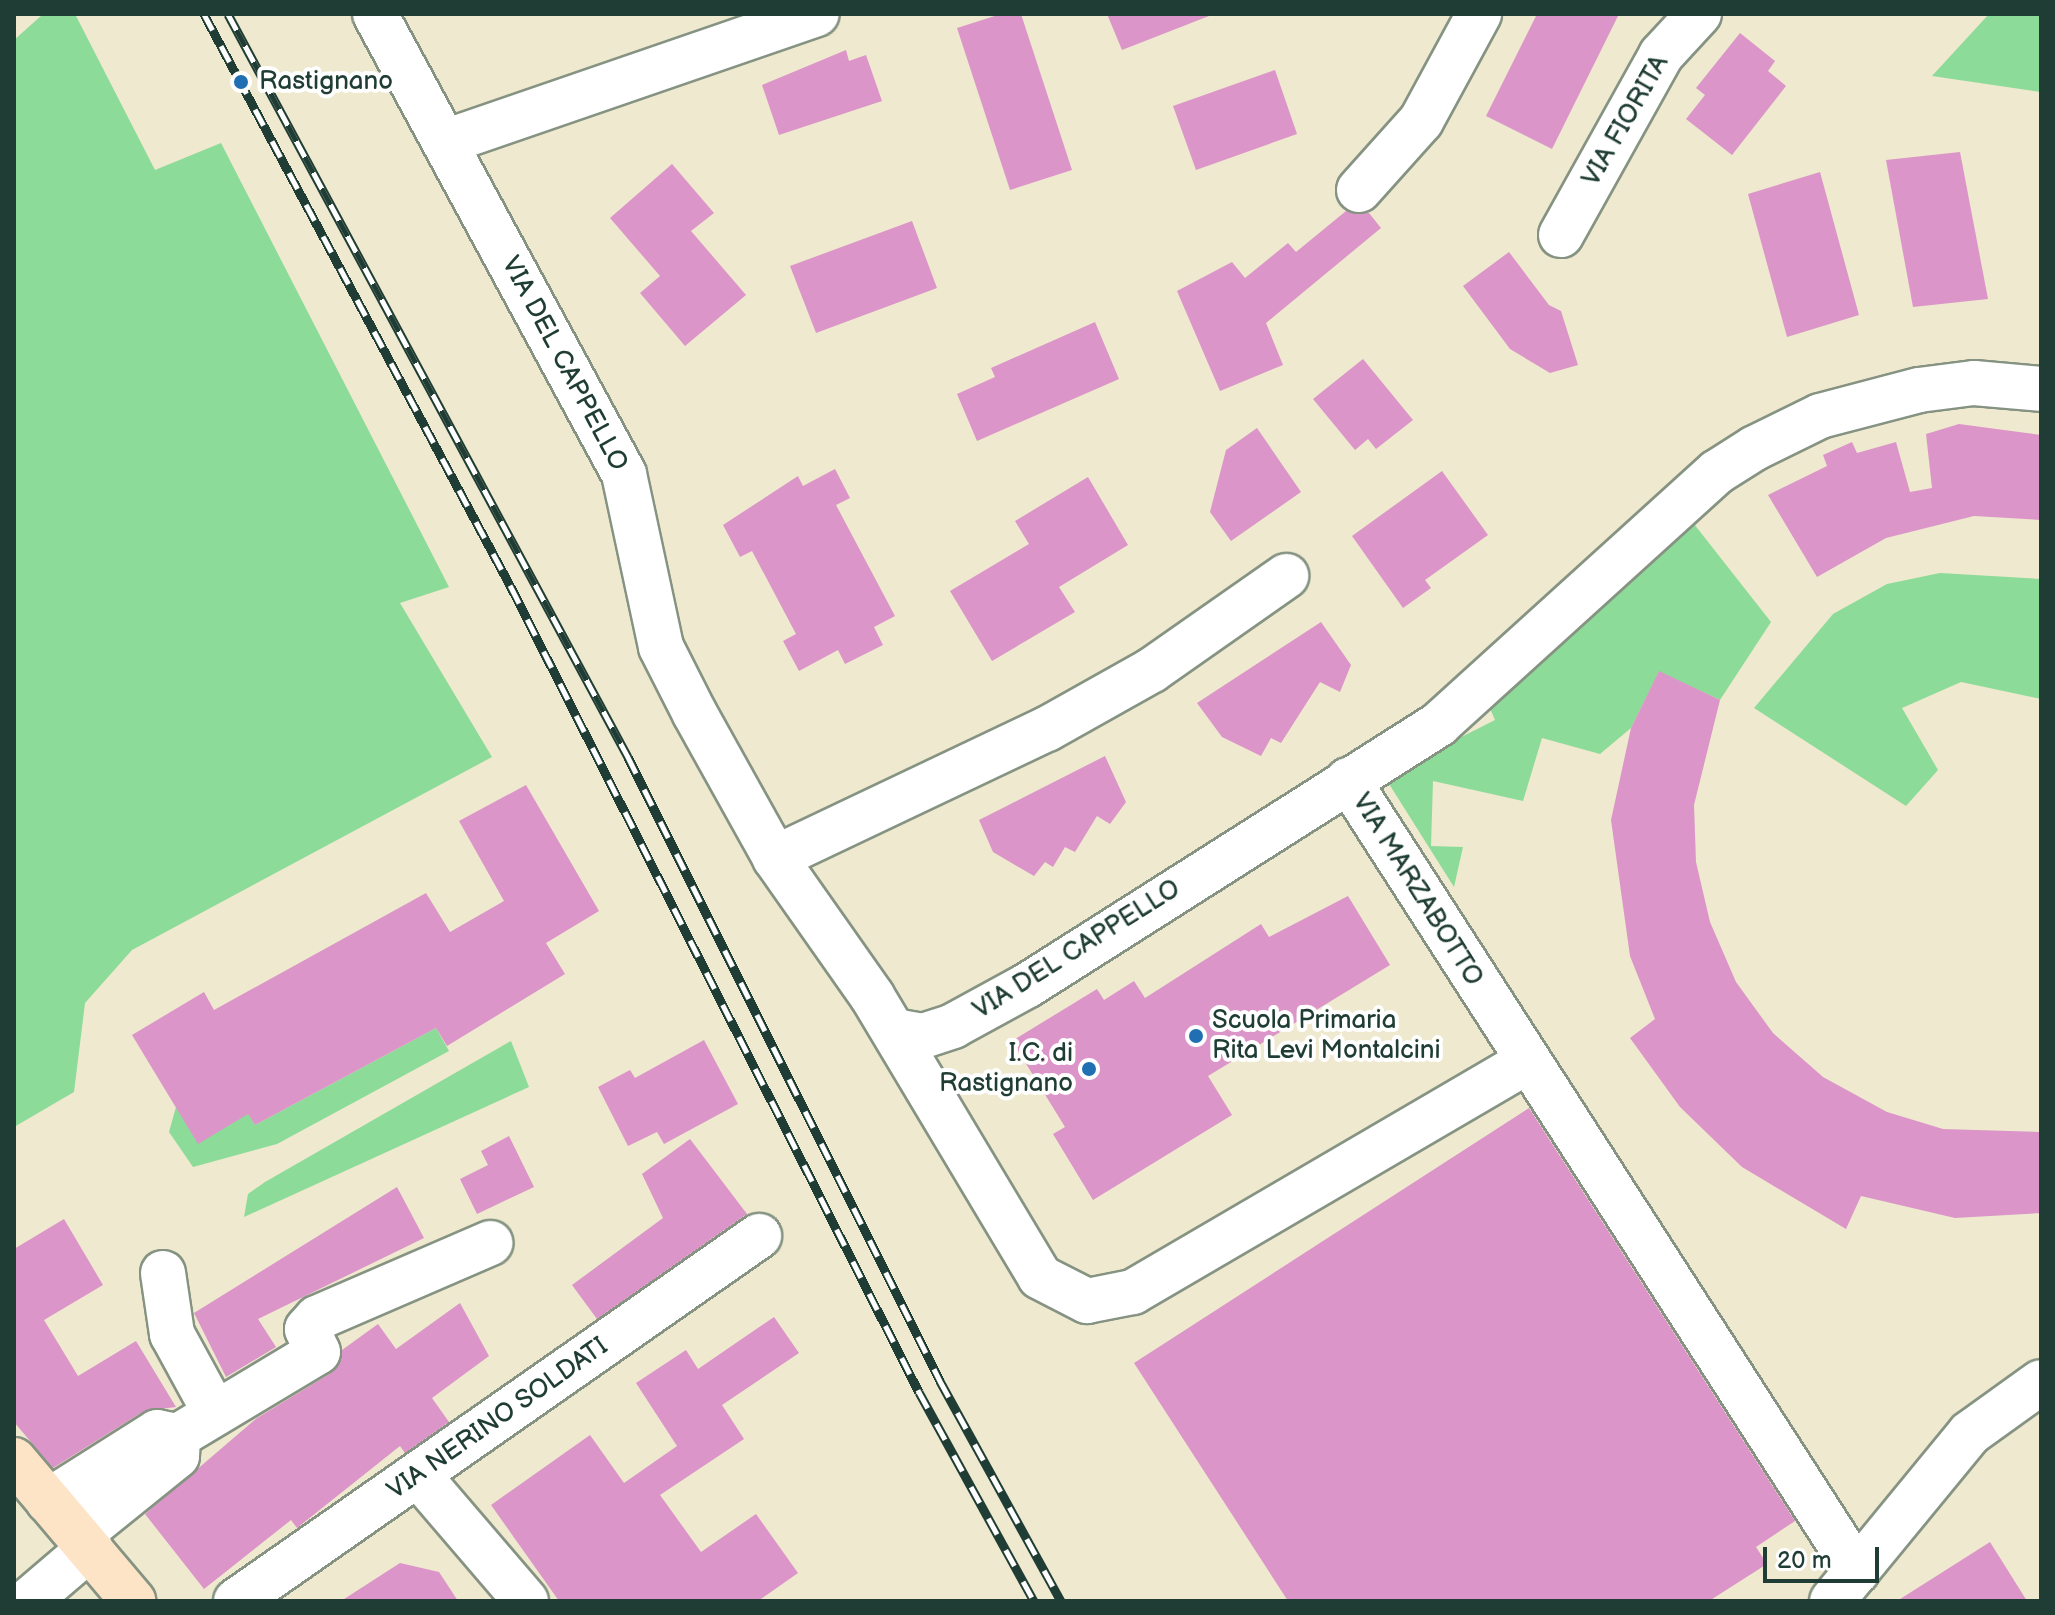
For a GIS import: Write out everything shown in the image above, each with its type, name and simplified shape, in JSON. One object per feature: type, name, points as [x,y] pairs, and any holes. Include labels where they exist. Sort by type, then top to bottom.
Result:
[{"type":"main road","points":[[14,1460],[133,1601]]},
{"type":"street","name":"VIA DEL CAPPELLO","points":[[375,14],[624,474],[661,647],[775,858],[894,1031],[923,1036],[953,1026],[1028,985],[1348,780]]},
{"type":"street","points":[[445,142],[817,14]]},
{"type":"street","points":[[1359,190],[1421,121],[1479,14]]},
{"type":"street","points":[[1661,55],[1678,14]]},
{"type":"street","name":"VIA FIORITA","points":[[1561,235],[1661,55],[1699,14]]},
{"type":"street","name":"VIA MARZABOTTO","points":[[2041,389],[1974,383],[1919,390],[1820,416],[1755,448],[1717,472],[1498,677],[1348,780],[1527,1062],[1845,1586],[1970,1433],[2041,1382]]},
{"type":"street","points":[[775,858],[1047,729],[1152,670],[1286,576]]},
{"type":"street","points":[[894,1031],[1040,1277],[1087,1301],[1133,1292],[1527,1062]]},
{"type":"street","name":"VIA NERINO SOLDATI","points":[[236,1601],[759,1236]]},
{"type":"street","points":[[48,1501],[157,1432],[178,1436],[318,1352],[307,1329],[317,1318],[490,1243]]},
{"type":"street","points":[[163,1273],[172,1334],[215,1413]]},
{"type":"street","points":[[28,1601],[84,1542],[177,1456],[178,1436]]},
{"type":"street","points":[[418,1475],[526,1601]]},
{"type":"green space","points":[[75,14],[155,170],[221,143],[449,587],[400,603],[492,757],[132,950],[85,1003],[74,1092],[14,1127],[14,40],[42,15]]},
{"type":"green space","points":[[1989,14],[2041,14],[2041,92],[1932,76]]},
{"type":"green space","points":[[1694,524],[1771,622],[1720,700],[1659,672],[1631,728],[1600,754],[1542,738],[1523,801],[1433,781],[1431,846],[1463,847],[1454,887],[1384,776],[1495,720],[1489,706]]},
{"type":"green space","points":[[1940,573],[2041,579],[2041,699],[1961,682],[1902,708],[1938,770],[1906,806],[1754,708],[1833,614],[1887,584]]},
{"type":"green space","points":[[436,1028],[449,1051],[277,1144],[193,1167],[169,1132],[176,1107],[248,1113],[255,1125]]},
{"type":"green space","points":[[511,1041],[529,1087],[244,1217],[248,1194],[265,1182]]},
{"type":"building","points":[[1001,14],[1021,14],[1072,170],[1010,190],[957,28]]},
{"type":"building","points":[[1107,14],[1208,14],[1209,16],[1122,50]]},
{"type":"building","points":[[1537,14],[1619,14],[1552,149],[1486,116]]},
{"type":"building","points":[[1740,33],[1775,61],[1768,71],[1786,86],[1732,155],[1686,119],[1705,95],[1696,88]]},
{"type":"building","points":[[846,50],[849,61],[866,55],[882,101],[779,135],[762,85]]},
{"type":"building","points":[[1275,70],[1297,134],[1196,170],[1173,106]]},
{"type":"building","points":[[1960,152],[1988,299],[1913,307],[1886,160]]},
{"type":"building","points":[[672,164],[714,213],[691,231],[746,295],[685,346],[640,293],[660,276],[610,218]]},
{"type":"building","points":[[1820,172],[1859,315],[1787,337],[1748,194]]},
{"type":"building","points":[[1346,211],[1369,213],[1381,228],[1266,323],[1283,365],[1220,391],[1177,291],[1232,262],[1245,278],[1288,243],[1296,252]]},
{"type":"building","points":[[912,221],[937,288],[816,333],[790,266]]},
{"type":"building","points":[[1509,252],[1549,305],[1561,311],[1578,365],[1550,373],[1510,349],[1463,286]]},
{"type":"building","points":[[1095,322],[1119,379],[977,441],[957,394],[995,377],[991,368]]},
{"type":"building","points":[[1363,359],[1413,420],[1376,449],[1368,439],[1355,450],[1313,399]]},
{"type":"building","points":[[1959,424],[2041,435],[2041,520],[1974,516],[1886,538],[1817,577],[1768,495],[1827,466],[1823,455],[1852,442],[1857,453],[1896,442],[1910,492],[1932,488],[1926,434]]},
{"type":"building","points":[[1257,428],[1301,492],[1231,541],[1210,512],[1226,450]]},
{"type":"building","points":[[835,469],[850,498],[836,505],[895,616],[874,627],[883,645],[845,664],[838,650],[799,671],[783,641],[796,634],[752,551],[740,557],[723,525],[798,476],[803,486]]},
{"type":"building","points":[[1442,471],[1488,535],[1425,580],[1431,588],[1403,608],[1352,536]]},
{"type":"building","points":[[1088,477],[1128,545],[1059,587],[1075,612],[992,661],[950,591],[1029,544],[1015,521]]},
{"type":"building","points":[[1321,622],[1351,665],[1340,692],[1320,682],[1281,743],[1271,738],[1261,756],[1222,737],[1197,703]]},
{"type":"building","points":[[1659,671],[1720,700],[1694,805],[1696,862],[1710,922],[1736,982],[1773,1033],[1823,1077],[1887,1112],[1943,1129],[2041,1132],[2041,1213],[1955,1218],[1861,1196],[1846,1229],[1742,1167],[1680,1107],[1630,1038],[1655,1019],[1630,956],[1611,820],[1631,728]]},
{"type":"building","points":[[1105,756],[1126,802],[1110,824],[1097,816],[1075,852],[1065,847],[1053,867],[1045,862],[1034,876],[993,852],[979,820]]},
{"type":"building","points":[[526,785],[599,911],[546,943],[565,974],[447,1046],[436,1028],[255,1125],[248,1114],[198,1144],[132,1035],[204,992],[214,1010],[426,893],[450,932],[504,901],[459,821]]},
{"type":"building","points":[[1348,896],[1390,965],[1208,1076],[1232,1115],[1093,1200],[1053,1134],[1065,1127],[1012,1041],[1097,989],[1104,1000],[1134,981],[1145,998],[1261,924],[1269,937]]},
{"type":"building","points":[[704,1040],[738,1104],[664,1144],[657,1132],[628,1146],[598,1087],[630,1070],[635,1078]]},
{"type":"building","points":[[1529,1108],[1795,1521],[1756,1547],[1767,1564],[1709,1601],[1288,1601],[1134,1363]]},
{"type":"building","points":[[509,1136],[534,1187],[477,1214],[460,1179],[488,1165],[481,1151]]},
{"type":"building","points":[[690,1139],[747,1214],[597,1319],[572,1285],[663,1218],[642,1174]]},
{"type":"building","points":[[397,1187],[424,1238],[258,1319],[276,1347],[226,1377],[194,1313]]},
{"type":"building","points":[[64,1219],[103,1285],[44,1320],[78,1376],[136,1341],[176,1407],[144,1411],[53,1468],[14,1422],[14,1249]]},
{"type":"building","points":[[460,1303],[489,1356],[432,1398],[449,1422],[405,1453],[400,1446],[297,1528],[291,1520],[204,1589],[145,1514],[257,1418],[331,1373],[342,1350],[378,1324],[396,1349]]},
{"type":"building","points":[[774,1317],[799,1353],[722,1405],[744,1439],[660,1495],[701,1552],[756,1514],[798,1573],[758,1601],[559,1601],[491,1505],[590,1435],[624,1483],[677,1446],[636,1383],[686,1350],[698,1369]]},
{"type":"building","points":[[1990,1542],[2027,1601],[1897,1601]]},
{"type":"building","points":[[400,1563],[439,1572],[458,1601],[341,1601]]},
{"type":"railway","points":[[204,14],[511,587],[919,1392],[1034,1601]]},
{"type":"railway","points":[[228,14],[628,757],[940,1381],[1061,1601]]},
{"type":"place","name":"Rastignano","points":[[241,82]]},
{"type":"place","name":"Scuola Primaria Rita Levi Montalcini","points":[[1196,1036]]},
{"type":"place","name":"I.C. di Rastignano","points":[[1089,1069]]}]
